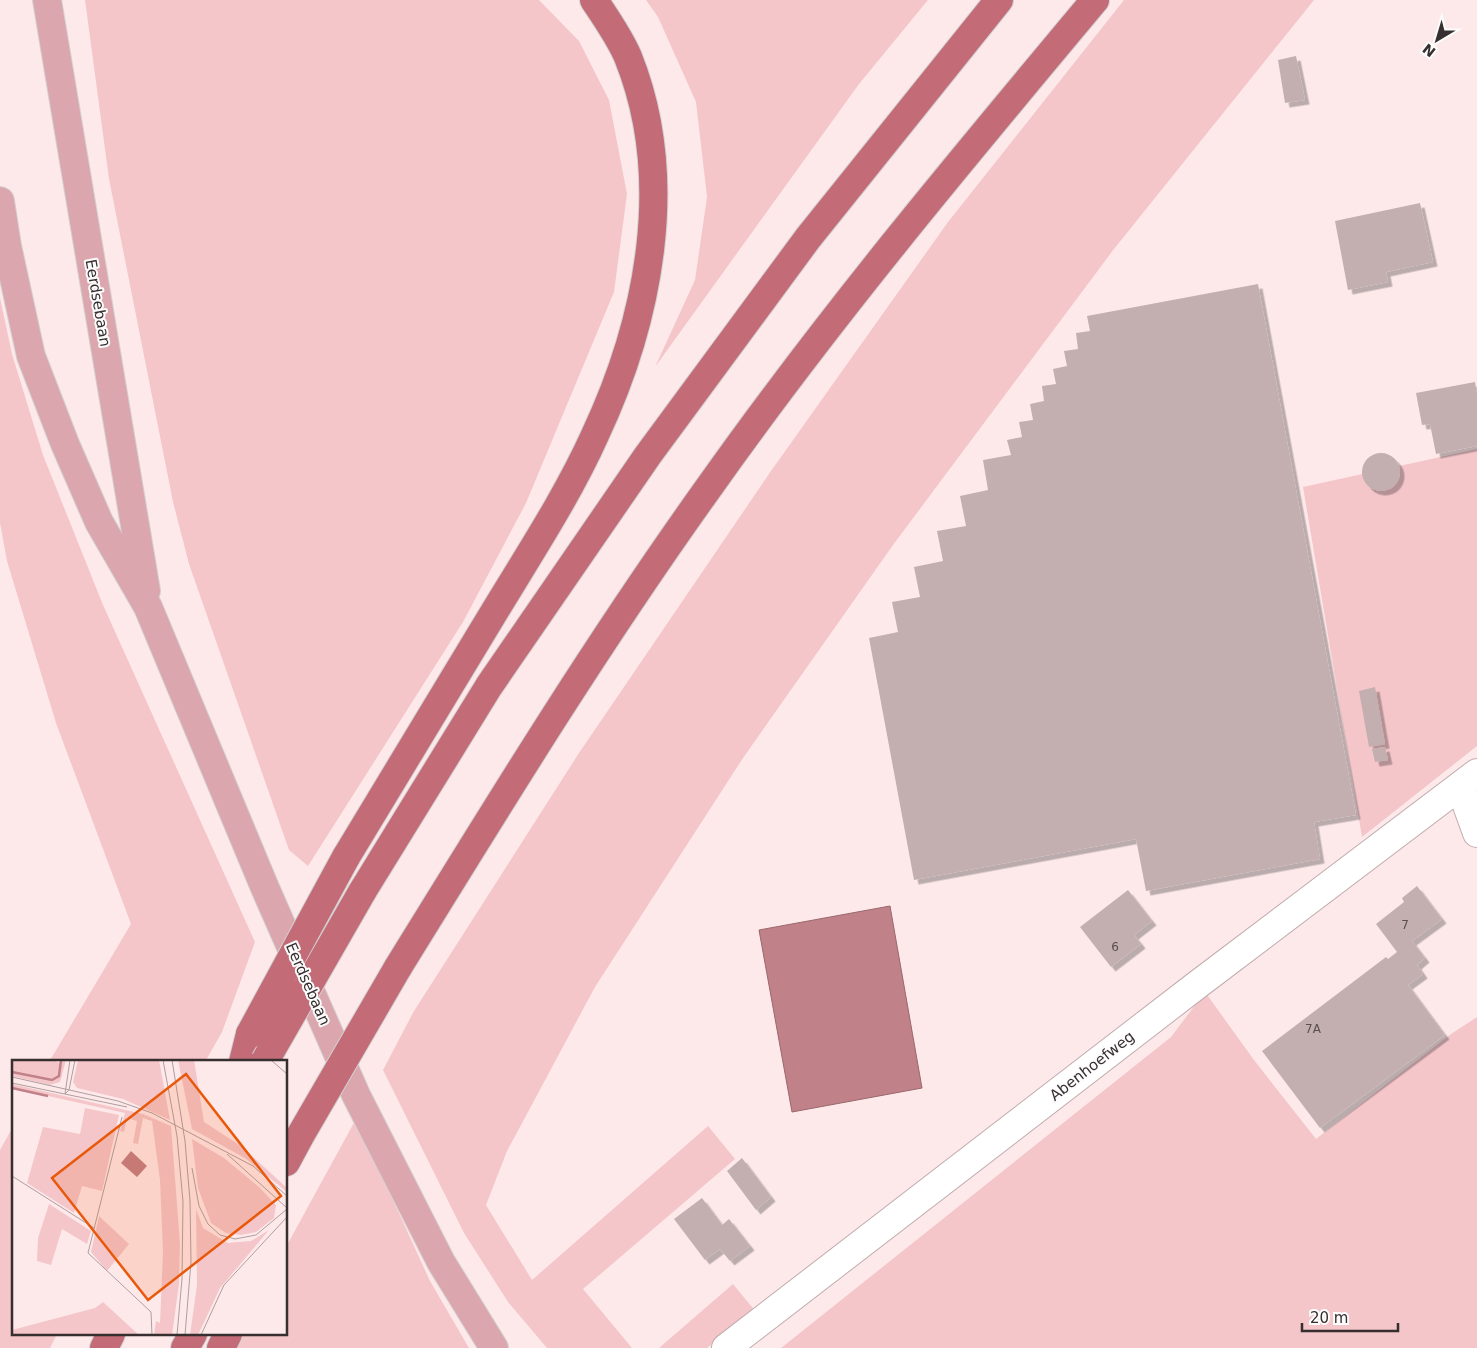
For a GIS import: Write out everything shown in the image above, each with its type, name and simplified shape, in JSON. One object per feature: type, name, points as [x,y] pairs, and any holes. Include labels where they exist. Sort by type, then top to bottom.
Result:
[{"type":"highway","points":[[258,1060],[250,1034],[346,857],[541,533],[595,437],[622,370],[648,261],[655,204],[643,103],[627,55],[594,0]]},
{"type":"highway","points":[[259,1060],[489,686],[648,455],[808,238],[999,0]]},
{"type":"highway","points":[[288,1158],[397,969],[541,736],[707,489],[862,284],[1096,0]]},
{"type":"highway","points":[[104,1348],[110,1336]]},
{"type":"highway","points":[[185,1348],[192,1336]]},
{"type":"highway","points":[[221,1348],[227,1336]]},
{"type":"main road","name":"Eerdsebaan","points":[[46,0],[148,607]]},
{"type":"main road","name":"Eerdsebaan","points":[[0,201],[7,246],[32,356],[65,444],[99,522],[148,607],[265,888],[356,1095],[441,1262],[494,1348]]},
{"type":"street","name":"Abenhoefweg","points":[[726,1348],[1197,985],[1468,780],[1477,833]]},
{"type":"shaded area","points":[[85,0],[539,0],[579,41],[609,100],[627,194],[614,292],[526,503],[463,622],[308,866],[289,850],[189,564],[173,502],[109,179]]},
{"type":"shaded area","points":[[646,0],[928,0],[859,84],[655,367],[695,280],[707,197],[696,102],[658,17]]},
{"type":"shaded area","points":[[1124,0],[1314,0],[1114,249],[893,545],[743,758],[595,987],[507,1151],[486,1205],[532,1280],[708,1126],[735,1159],[583,1289],[632,1348],[547,1348],[508,1302],[464,1233],[383,1070],[414,1011],[579,753],[771,471],[948,222]]},
{"type":"shaded area","points":[[0,298],[12,354],[43,455],[103,605],[255,942],[222,1032],[206,1060],[50,1060],[131,924],[56,723],[7,561],[0,523]]},
{"type":"shaded area","points":[[1477,449],[1477,746],[1362,837],[1303,487]]},
{"type":"shaded area","points":[[890,906],[922,1088],[792,1112],[759,930]]},
{"type":"shaded area","points":[[1205,992],[1254,1060],[1316,1139],[1451,1034],[1477,1017],[1477,1348],[781,1348],[1171,1037]]},
{"type":"shaded area","points":[[356,1119],[430,1281],[469,1348],[234,1348],[240,1336],[288,1336],[288,1243]]},
{"type":"shaded area","points":[[12,1129],[12,1336],[56,1336],[50,1348],[0,1348],[0,1150]]},
{"type":"shaded area","points":[[733,1284],[756,1312],[707,1348],[659,1348]]},
{"type":"building","points":[[1296,56],[1305,100],[1285,103],[1278,60]]},
{"type":"building","points":[[1420,203],[1433,262],[1386,272],[1388,282],[1348,290],[1335,221]]},
{"type":"building","points":[[1258,284],[1356,815],[1314,822],[1320,859],[1146,891],[1136,839],[914,880],[869,638],[898,632],[892,602],[920,597],[914,567],[943,561],[937,531],[966,526],[960,496],[988,490],[983,460],[1011,455],[1007,440],[1022,437],[1019,422],[1033,420],[1030,404],[1044,401],[1042,386],[1056,384],[1053,369],[1067,366],[1064,351],[1078,349],[1076,333],[1090,331],[1087,316]]},
{"type":"building","points":[[1475,382],[1477,394],[1477,446],[1436,454],[1430,424],[1422,425],[1416,393]]},
{"type":"building","points":[[1381,453],[1395,458],[1400,472],[1395,486],[1381,491],[1367,486],[1362,472],[1367,458]]},
{"type":"building","points":[[1375,687],[1385,744],[1369,747],[1359,691]]},
{"type":"building","points":[[1385,747],[1388,760],[1375,762],[1372,749]]},
{"type":"building","points":[[1417,886],[1442,919],[1412,941],[1425,958],[1417,965],[1423,974],[1408,985],[1445,1035],[1320,1128],[1262,1051],[1386,957],[1388,959],[1397,952],[1376,924],[1404,902],[1402,898]]},
{"type":"building","points":[[1128,890],[1152,921],[1134,935],[1141,944],[1111,967],[1080,927]]},
{"type":"building","points":[[742,1158],[771,1197],[756,1210],[727,1171]]},
{"type":"building","points":[[702,1198],[722,1225],[729,1219],[750,1246],[730,1261],[720,1249],[705,1260],[674,1219]]}]
